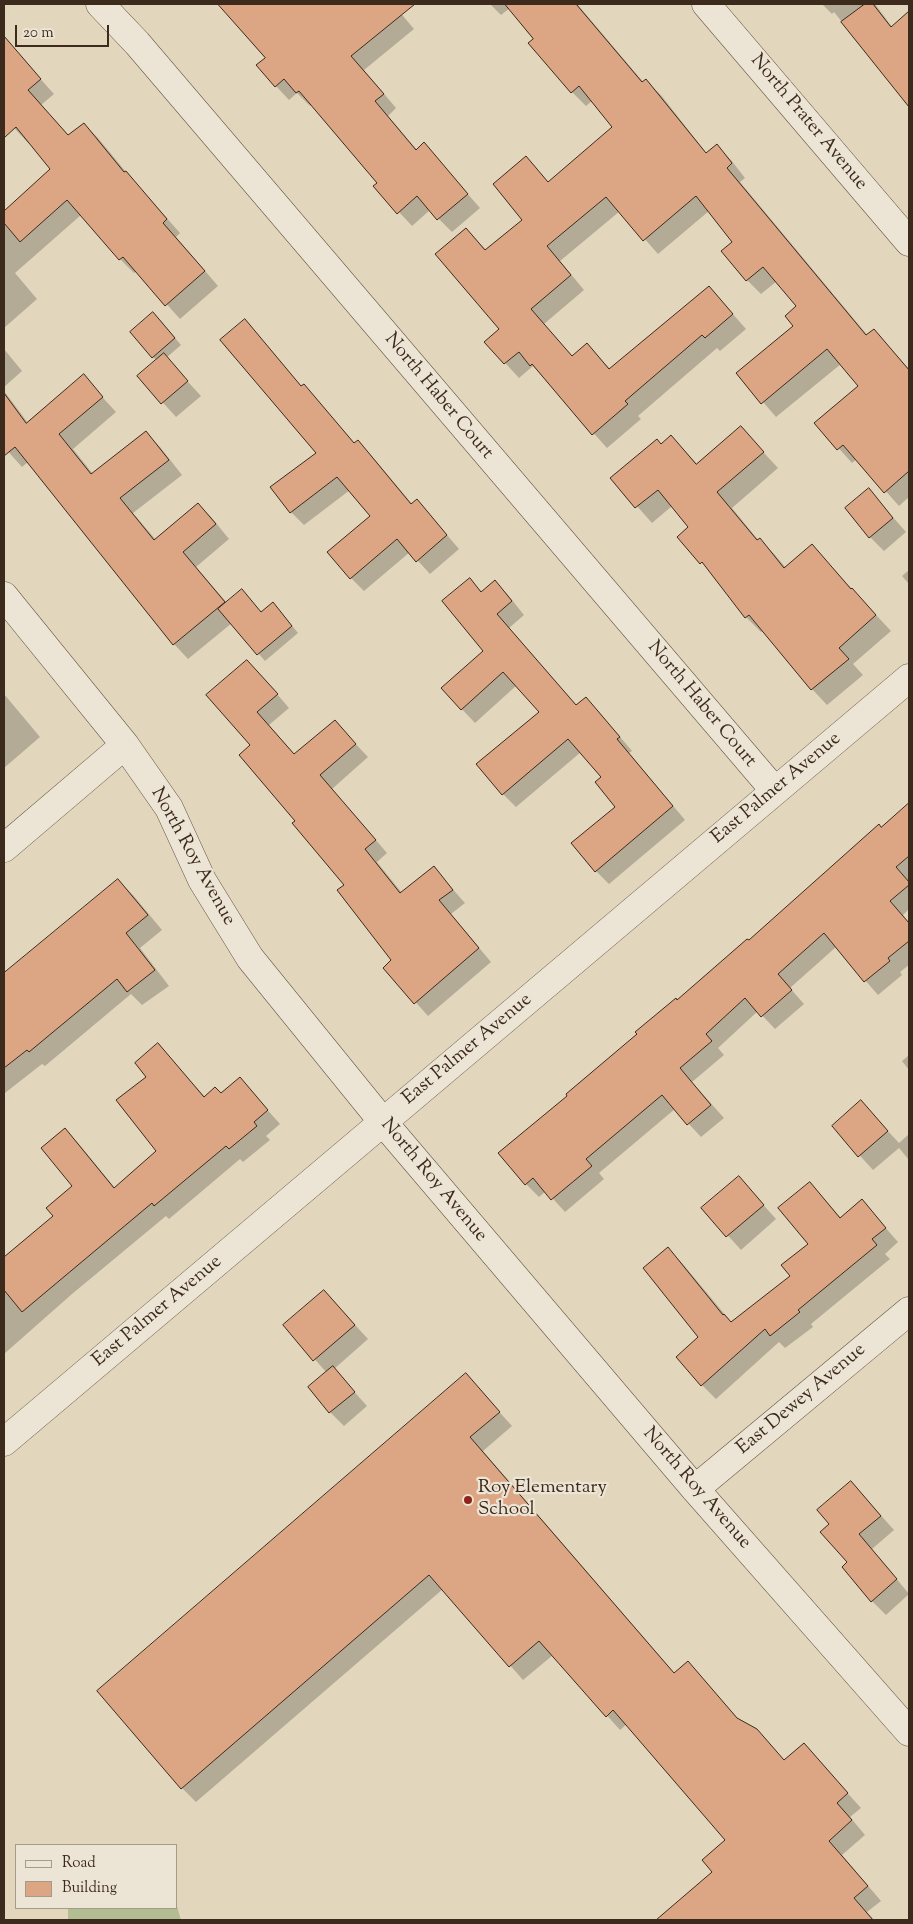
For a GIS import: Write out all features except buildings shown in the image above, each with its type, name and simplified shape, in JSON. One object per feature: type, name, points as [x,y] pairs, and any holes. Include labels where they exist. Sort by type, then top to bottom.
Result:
[{"type":"street","name":"North Haber Court","points":[[100,4],[137,43],[774,791]]},
{"type":"street","name":"North Prater Avenue","points":[[706,4],[909,242]]},
{"type":"street","name":"North Roy Avenue","points":[[4,596],[125,745],[169,808],[202,880],[250,958],[383,1122],[696,1489],[909,1732]]},
{"type":"street","name":"East Palmer Avenue","points":[[4,1442],[909,678]]},
{"type":"street","points":[[4,848],[125,745]]},
{"type":"street","name":"East Dewey Avenue","points":[[696,1489],[909,1310]]},
{"type":"green space","points":[[68,1909],[178,1909],[181,1920],[68,1920]]},
{"type":"place","name":"Roy Elementary School","points":[[468,1500]]}]
